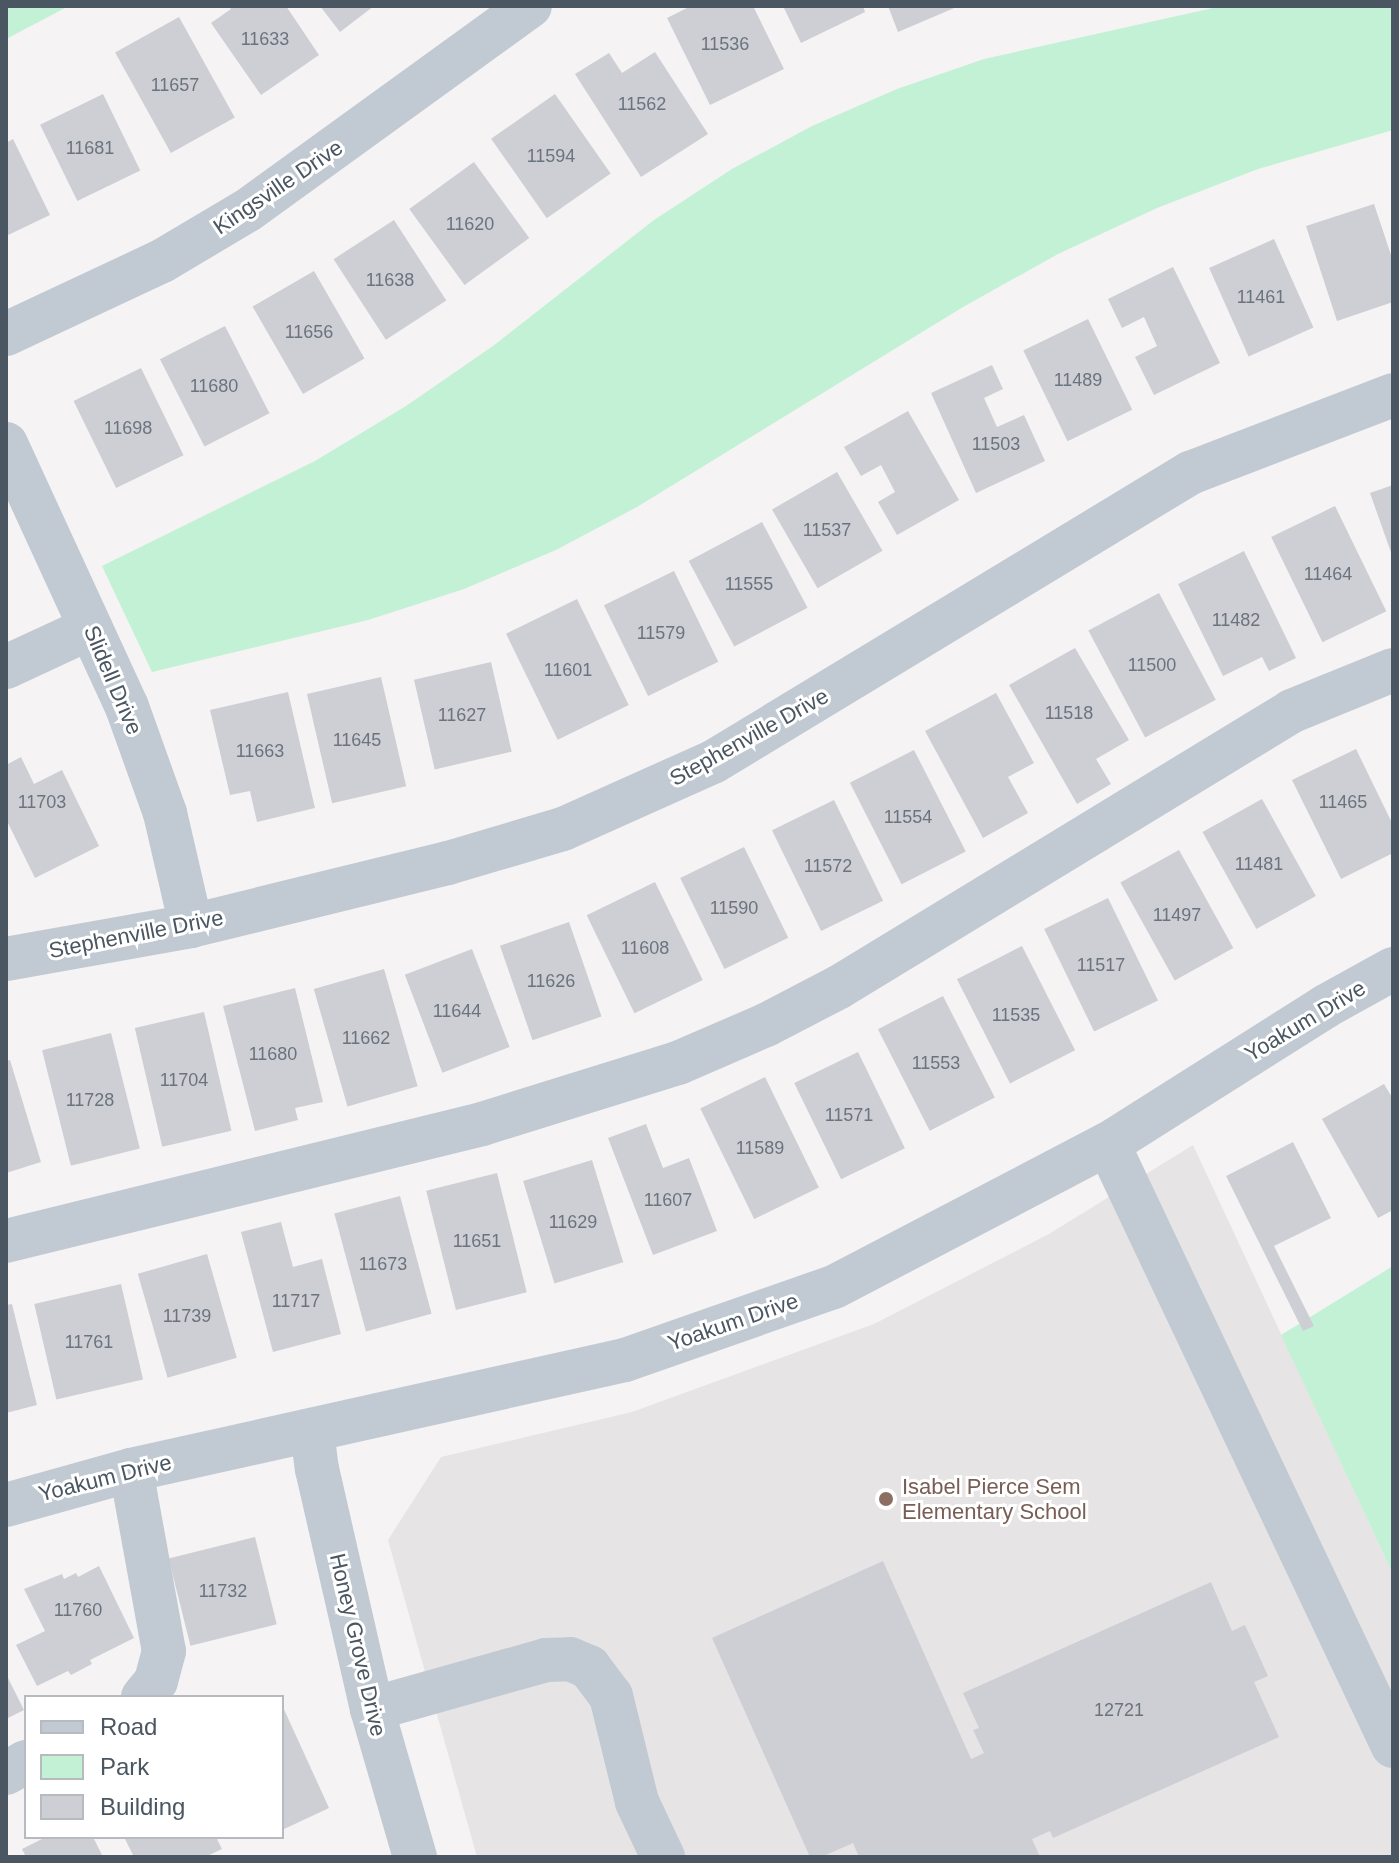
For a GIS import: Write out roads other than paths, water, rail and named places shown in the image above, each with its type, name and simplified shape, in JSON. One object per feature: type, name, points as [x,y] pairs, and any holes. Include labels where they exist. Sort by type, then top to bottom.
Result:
[{"type":"street","name":"Kingsville Drive","points":[[6,334],[162,261],[248,210],[530,6]]},
{"type":"street","name":"Stephenville Drive","points":[[6,959],[191,926],[448,863],[563,829],[713,762],[1190,473],[1393,395]]},
{"type":"street","name":"Slidell Drive","points":[[6,444],[127,707],[165,813],[191,926]]},
{"type":"street","points":[[6,667],[90,628]]},
{"type":"street","points":[[6,1241],[482,1124],[678,1063],[766,1025],[839,987],[1292,711],[1393,670]]},
{"type":"street","name":"Yoakum Drive","points":[[6,1505],[131,1470],[625,1360],[834,1287],[1108,1144],[1326,1006],[1393,969]]},
{"type":"street","points":[[1108,1144],[1393,1746]]},
{"type":"street","name":"Honey Grove Drive","points":[[312,1430],[317,1469],[372,1709],[415,1857]]},
{"type":"street","points":[[131,1470],[164,1651],[156,1681],[145,1695]]},
{"type":"street","points":[[372,1709],[546,1660],[570,1659],[589,1667],[611,1696],[637,1802],[663,1857]]},
{"type":"street","points":[[6,1773],[24,1763]]},
{"type":"place","name":"Isabel Pierce Sem Elementary School","points":[[886,1499]]}]
